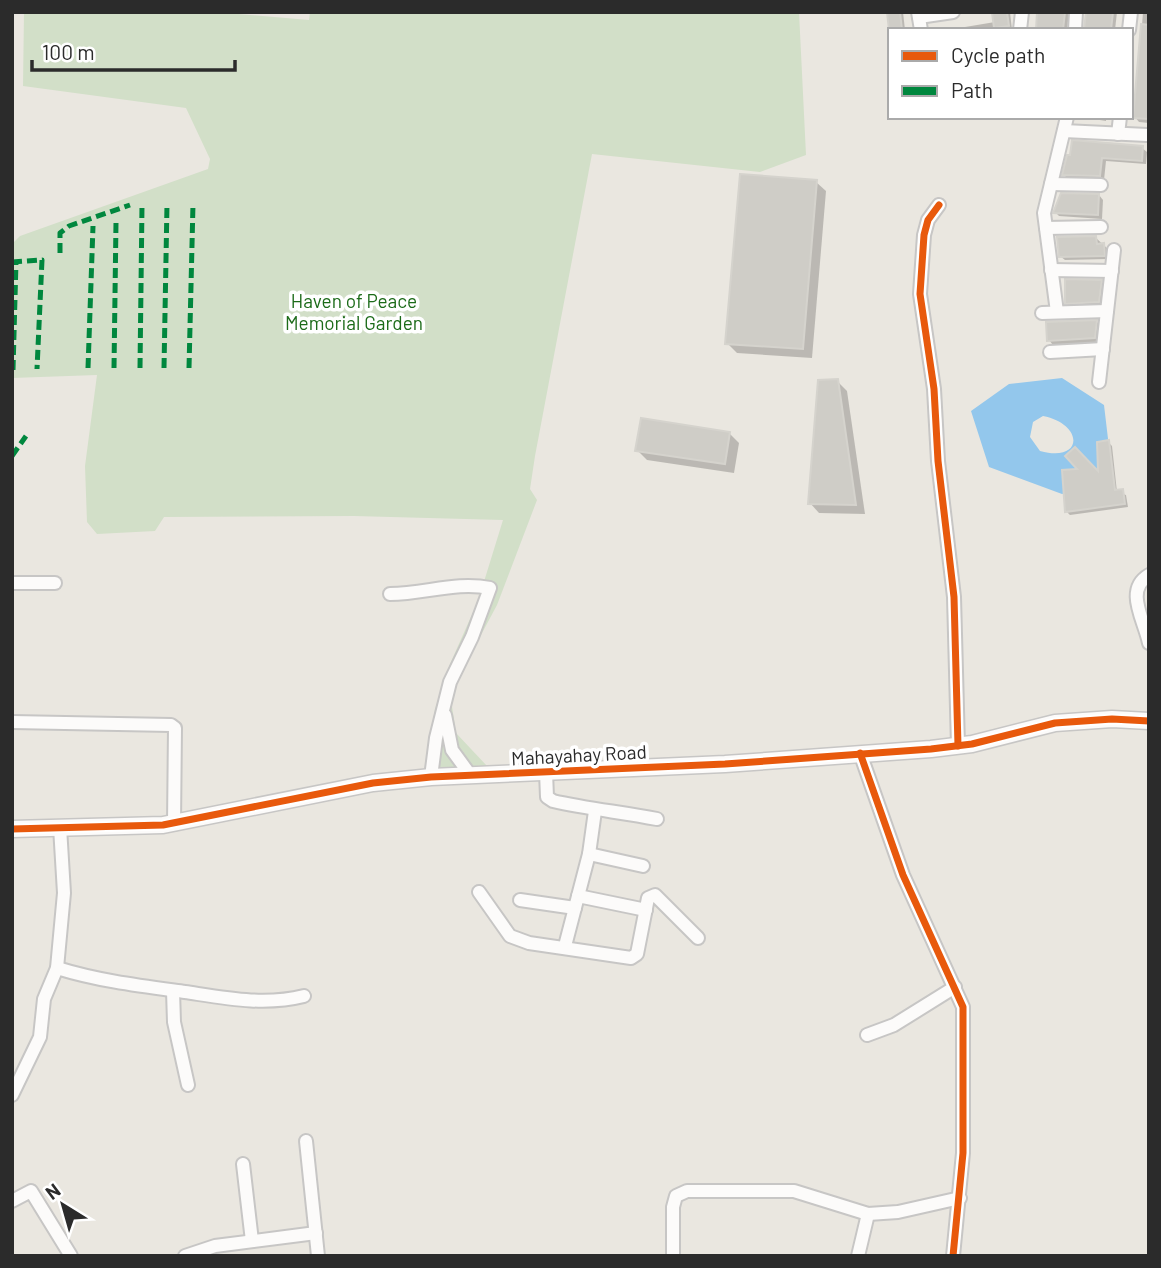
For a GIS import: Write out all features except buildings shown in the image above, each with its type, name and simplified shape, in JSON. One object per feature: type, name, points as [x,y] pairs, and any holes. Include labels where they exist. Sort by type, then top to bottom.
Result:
[{"type":"street","points":[[919,20],[954,12]]},
{"type":"street","points":[[1118,134],[1120,119]]},
{"type":"street","points":[[1057,312],[1044,213],[1066,121],[1118,134],[1147,135]]},
{"type":"street","points":[[1051,184],[1101,185]]},
{"type":"street","points":[[939,205],[928,220],[924,235],[924,280],[920,294],[934,389],[938,461],[954,597],[958,746]]},
{"type":"street","points":[[1046,228],[1101,227]]},
{"type":"street","points":[[1099,382],[1114,250]]},
{"type":"street","points":[[1051,270],[1112,271]]},
{"type":"street","points":[[1042,313],[1107,311]]},
{"type":"street","points":[[1049,352],[1103,349]]},
{"type":"street","points":[[1149,575],[1138,582],[1134,591],[1149,643]]},
{"type":"street","points":[[12,583],[55,583]]},
{"type":"street","points":[[390,594],[421,594],[469,583],[491,588],[472,637],[450,682],[436,738],[431,777]]},
{"type":"street","points":[[444,707],[452,750],[471,776]]},
{"type":"street","name":"Mahayahay Road","points":[[12,829],[174,824],[373,783],[431,777],[725,764],[958,746],[1055,723],[1112,719],[1149,721]]},
{"type":"street","points":[[12,722],[171,725],[175,728],[174,824]]},
{"type":"street","points":[[860,753],[903,875],[963,1007],[960,1198],[953,1256]]},
{"type":"street","points":[[546,772],[550,799],[595,811],[606,809],[657,819]]},
{"type":"street","points":[[565,946],[589,854],[595,811]]},
{"type":"street","points":[[12,1095],[40,1037],[44,999],[57,968],[64,893],[60,827]]},
{"type":"street","points":[[589,854],[643,866]]},
{"type":"street","points":[[479,892],[510,936],[530,943],[565,946],[631,958],[637,954],[648,898],[655,895],[698,938]]},
{"type":"street","points":[[520,900],[576,902],[646,910]]},
{"type":"street","points":[[57,968],[101,982],[173,991],[271,1002],[304,996]]},
{"type":"street","points":[[867,1035],[894,1025],[955,987]]},
{"type":"street","points":[[173,991],[174,1022],[188,1085]]},
{"type":"street","points":[[306,1141],[318,1256]]},
{"type":"street","points":[[243,1164],[244,1246]]},
{"type":"street","points":[[12,1201],[31,1191],[72,1256]]},
{"type":"street","points":[[673,1256],[673,1207],[676,1196],[687,1191],[794,1191],[868,1214],[898,1212],[960,1198]]},
{"type":"street","points":[[858,1256],[868,1214]]},
{"type":"street","points":[[185,1256],[215,1246],[244,1246],[316,1233]]},
{"type":"green space","name":"Haven of Peace Memorial Garden","points":[[24,12],[215,12],[309,20],[310,12],[799,12],[806,155],[760,172],[592,154],[535,456],[530,489],[537,500],[497,605],[450,693],[456,733],[487,766],[424,771],[435,709],[450,664],[478,601],[503,520],[354,516],[164,517],[155,531],[97,534],[87,522],[85,466],[97,375],[12,378],[12,244],[20,236],[208,169],[210,159],[186,108],[23,86]]},
{"type":"water","points":[[1062,378],[1104,405],[1113,481],[1111,485],[1062,494],[989,467],[971,411],[1009,384]],"holes":[[[1043,416],[1056,420],[1072,434],[1071,447],[1065,452],[1040,451],[1030,437],[1033,422]]]},
{"type":"marked path","points":[[164,368],[167,204]]},
{"type":"marked path","points":[[189,368],[193,204]]},
{"type":"marked path","points":[[60,253],[60,233],[69,226],[130,205]]},
{"type":"marked path","points":[[140,368],[142,205]]},
{"type":"marked path","points":[[114,368],[116,222]]},
{"type":"marked path","points":[[88,368],[93,226]]},
{"type":"marked path","points":[[12,262],[42,260],[37,369]]},
{"type":"marked path","points":[[13,370],[16,262]]},
{"type":"marked path","points":[[12,456],[26,436]]},
{"type":"cycle path","points":[[939,205],[928,220],[924,235],[920,294],[934,389],[938,461],[954,597],[958,746]]},
{"type":"cycle path","points":[[12,829],[163,825],[373,783],[431,777],[725,764],[931,749],[972,744],[1055,723],[1112,719],[1149,721]]},
{"type":"cycle path","points":[[860,753],[903,875],[963,1007],[963,1153],[953,1256]]}]
